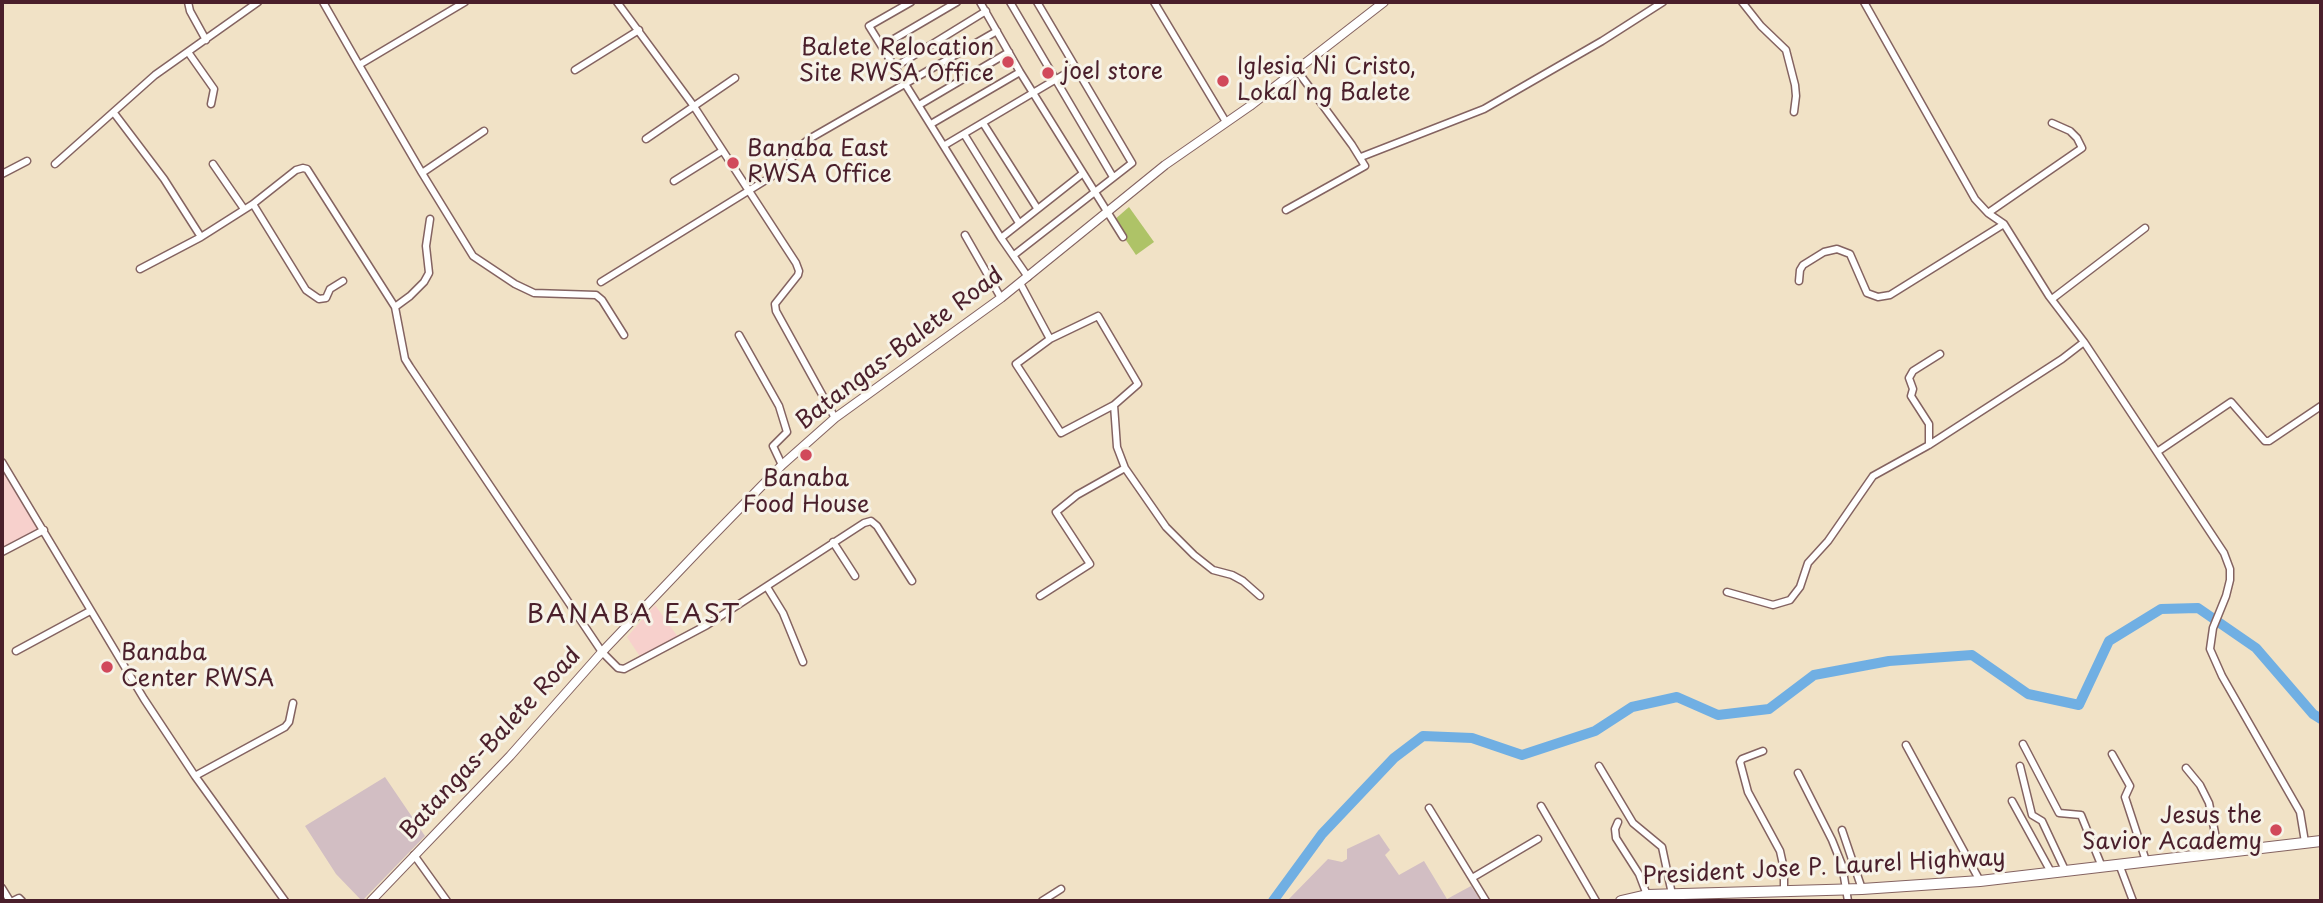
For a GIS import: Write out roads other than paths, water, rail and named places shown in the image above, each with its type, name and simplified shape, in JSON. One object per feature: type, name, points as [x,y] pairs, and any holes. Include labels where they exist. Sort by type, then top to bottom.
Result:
[{"type":"highway","name":"President Jose P. Laurel Highway","points":[[1621,901],[1647,895],[1765,897],[1784,892],[1980,881],[2321,841]]},
{"type":"main road","name":"Batangas-Balete Road","points":[[371,901],[510,756],[602,652],[782,466],[835,418],[1020,283],[1165,166],[1251,106],[1384,2]]},
{"type":"street","points":[[188,2],[206,40]]},
{"type":"street","points":[[55,164],[155,75],[258,2]]},
{"type":"street","points":[[323,2],[473,256],[515,285],[534,293],[596,295],[624,335]]},
{"type":"street","points":[[359,65],[465,2]]},
{"type":"street","points":[[617,2],[693,105],[799,271],[775,304],[776,312],[835,418]]},
{"type":"street","points":[[911,2],[869,26],[1001,238],[1028,276]]},
{"type":"street","points":[[882,46],[957,2]]},
{"type":"street","points":[[980,2],[1082,174],[1123,237]]},
{"type":"street","points":[[1010,2],[1113,177]]},
{"type":"street","points":[[1014,255],[1132,163],[1037,2]]},
{"type":"street","points":[[1154,2],[1226,122]]},
{"type":"street","points":[[1361,157],[1484,109],[1602,41],[1662,2]]},
{"type":"street","points":[[1742,2],[1761,26],[1786,50],[1795,85],[1794,112]]},
{"type":"street","points":[[1864,2],[1975,199],[1988,213],[2004,224],[2224,553],[2230,569],[2226,596],[2213,628],[2210,649],[2300,812],[2305,842]]},
{"type":"street","points":[[895,67],[986,11]]},
{"type":"street","points":[[575,70],[639,30]]},
{"type":"street","points":[[601,282],[788,167],[797,149],[809,139],[997,31]]},
{"type":"street","points":[[188,52],[214,89],[211,104]]},
{"type":"street","points":[[919,105],[1009,52]]},
{"type":"street","points":[[945,145],[1075,68]]},
{"type":"street","points":[[1286,210],[1365,166],[1296,69]]},
{"type":"street","points":[[931,124],[1020,72]]},
{"type":"street","points":[[646,139],[735,78]]},
{"type":"street","points":[[114,113],[164,179],[201,237]]},
{"type":"street","points":[[984,123],[1037,208]]},
{"type":"street","points":[[1988,213],[2082,148],[2070,131],[2052,123]]},
{"type":"street","points":[[422,173],[484,131]]},
{"type":"street","points":[[964,134],[1019,223]]},
{"type":"street","points":[[674,181],[722,150]]},
{"type":"street","points":[[2,174],[27,161]]},
{"type":"street","points":[[213,164],[244,209]]},
{"type":"street","points":[[141,269],[201,237],[253,204],[296,170],[307,169],[395,307],[405,359],[602,652],[618,668],[624,669],[707,625],[864,523],[871,521],[877,526],[912,581]]},
{"type":"street","points":[[1001,238],[1082,174]]},
{"type":"street","points":[[253,204],[306,290],[318,299],[326,298],[330,289],[343,281]]},
{"type":"street","points":[[395,307],[410,296],[429,273],[426,246],[430,219]]},
{"type":"street","points":[[1799,281],[1803,265],[1824,252],[1837,249],[1850,254],[1867,293],[1878,297],[1890,295],[2004,224]]},
{"type":"street","points":[[2052,299],[2145,228]]},
{"type":"street","points":[[965,235],[1000,298]]},
{"type":"street","points":[[1020,283],[1050,339]]},
{"type":"street","points":[[1098,316],[1138,384],[1114,405],[1061,433],[1016,364],[1050,339],[1098,316]]},
{"type":"street","points":[[739,335],[779,406],[788,432],[773,446],[782,466]]},
{"type":"street","points":[[1727,592],[1773,605],[1790,600],[1800,587],[1808,563],[1828,541],[1872,476],[1929,446],[2084,342]]},
{"type":"street","points":[[1929,446],[1929,424],[1911,396],[1913,389],[1909,378],[1913,371],[1940,354]]},
{"type":"street","points":[[2157,452],[2231,402],[2265,441],[2269,442],[2321,405]]},
{"type":"street","points":[[1114,405],[1117,447],[1125,468],[1166,527],[1213,570],[1243,581],[1260,596]]},
{"type":"street","points":[[2,462],[144,699],[195,776],[285,901]]},
{"type":"street","points":[[1040,596],[1090,564],[1056,512],[1077,495],[1125,468]]},
{"type":"street","points":[[2,552],[44,530]]},
{"type":"street","points":[[833,542],[855,576]]},
{"type":"street","points":[[767,587],[783,613],[803,662]]},
{"type":"street","points":[[16,651],[90,611]]},
{"type":"street","points":[[195,776],[285,727],[289,722],[293,703]]},
{"type":"street","points":[[2023,744],[2059,813],[2081,815],[2102,867]]},
{"type":"street","points":[[1906,745],[1980,881]]},
{"type":"street","points":[[1763,751],[1740,762],[1748,792],[1780,851],[1784,869],[1784,892]]},
{"type":"street","points":[[2112,754],[2130,786],[2125,797],[2146,862]]},
{"type":"street","points":[[1599,766],[1633,823],[1662,847],[1672,894]]},
{"type":"street","points":[[2020,766],[2032,815],[2042,821],[2065,870]]},
{"type":"street","points":[[2186,768],[2200,785],[2209,803],[2219,853]]},
{"type":"street","points":[[1798,773],[1832,840],[1845,875],[1848,901]]},
{"type":"street","points":[[2011,801],[2051,872]]},
{"type":"street","points":[[1541,806],[1596,901]]},
{"type":"street","points":[[1429,808],[1486,901]]},
{"type":"street","points":[[1618,822],[1615,829],[1616,838],[1639,874],[1647,895]]},
{"type":"street","points":[[1842,830],[1862,889]]},
{"type":"street","points":[[1472,878],[1538,839]]},
{"type":"street","points":[[414,855],[447,901]]},
{"type":"street","points":[[2119,864],[2133,901]]},
{"type":"street","points":[[2,888],[12,901],[19,898],[22,901]]},
{"type":"street","points":[[1042,901],[1061,888]]},
{"type":"waterway","points":[[1273,901],[1322,834],[1394,758],[1423,736],[1472,738],[1522,755],[1595,731],[1632,707],[1677,697],[1718,715],[1769,709],[1814,675],[1889,661],[1972,655],[2028,694],[2079,705],[2109,641],[2161,609],[2198,608],[2256,648],[2313,714],[2321,719]]},
{"type":"place","name":"Balete Relocation Site RWSA Office","points":[[1008,62]]},
{"type":"place","name":"joel store","points":[[1048,73]]},
{"type":"place","name":"Iglesia Ni Cristo, Lokal ng Balete","points":[[1223,81]]},
{"type":"place","name":"Banaba East RWSA Office","points":[[733,163]]},
{"type":"place","name":"Banaba Food House","points":[[806,455]]},
{"type":"place","name":"Banaba Center RWSA","points":[[107,667]]},
{"type":"place","name":"Jesus the Savior Academy","points":[[2276,830]]},
{"type":"district","name":"BANABA EAST","points":[[634,616]]}]
